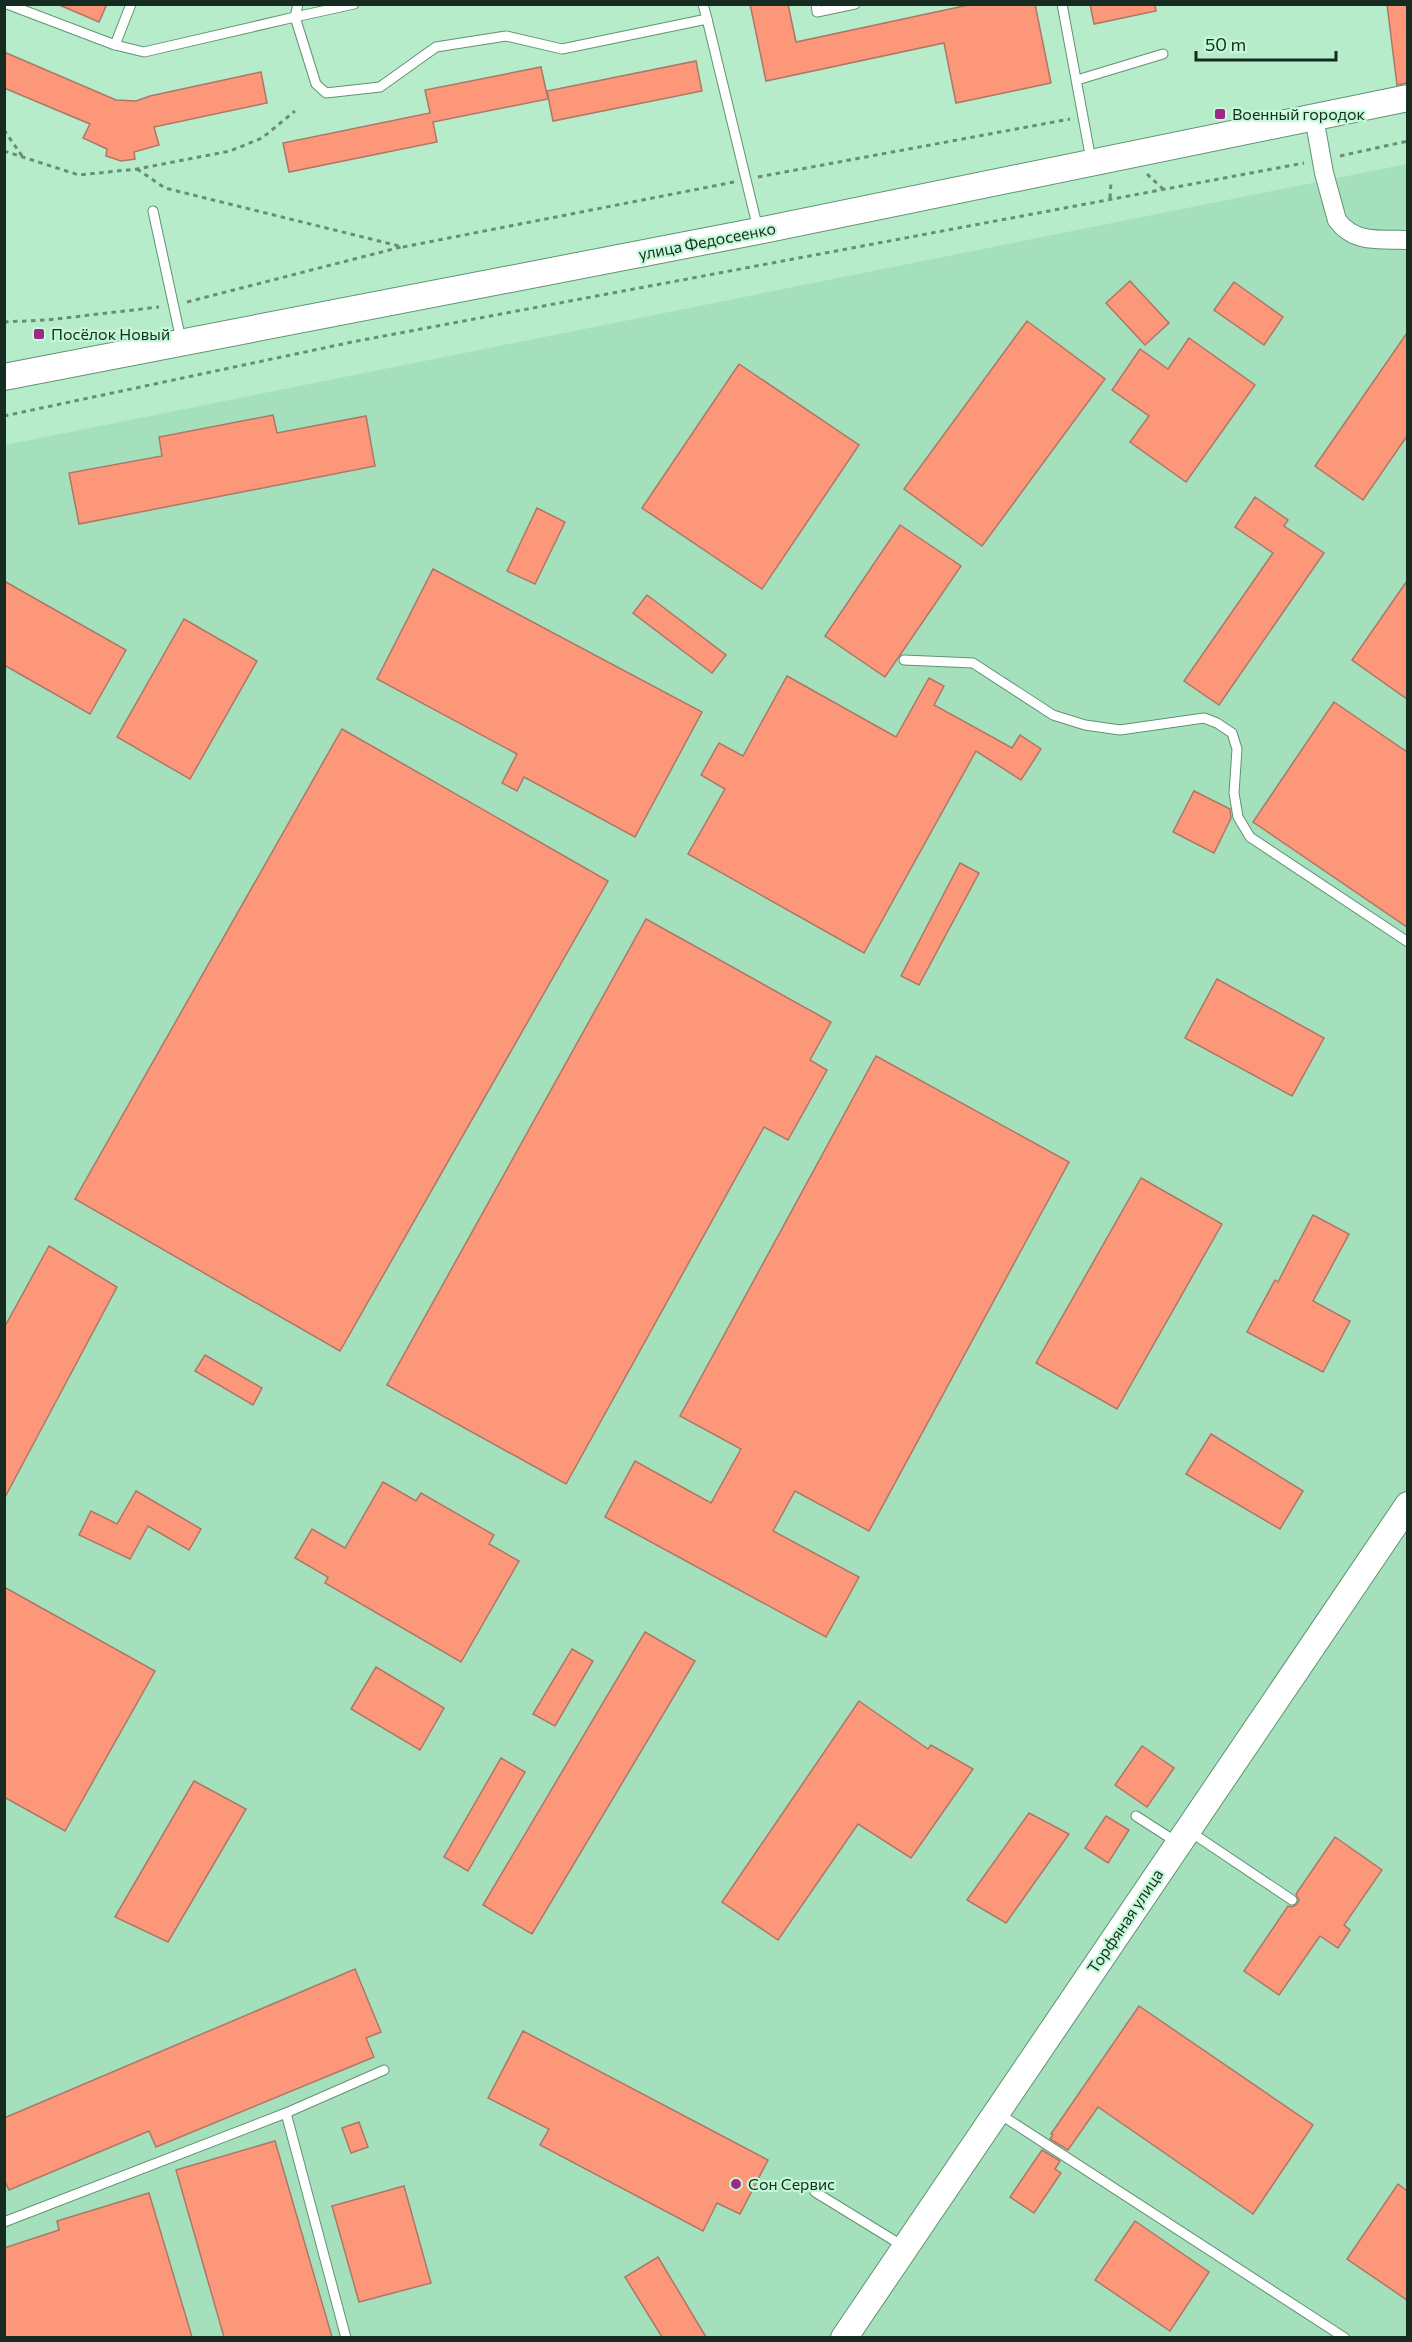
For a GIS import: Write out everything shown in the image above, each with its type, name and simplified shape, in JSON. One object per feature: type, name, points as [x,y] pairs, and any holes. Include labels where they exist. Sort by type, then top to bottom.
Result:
[{"type":"street","name":"улица Федосеенко","points":[[4,376],[758,231],[1407,98]]},
{"type":"street","points":[[1314,117],[1337,220],[1347,232],[1357,237],[1407,240]]},
{"type":"street","name":"Торфяная улица","points":[[844,2337],[1407,1504]]},
{"type":"lane","points":[[7,4],[115,45],[144,51],[354,4]]},
{"type":"lane","points":[[32,14],[36,4]]},
{"type":"lane","points":[[115,45],[131,4]]},
{"type":"lane","points":[[298,4],[295,17],[316,84],[326,93],[380,87],[436,47],[506,36],[562,49],[707,19]]},
{"type":"lane","points":[[703,4],[758,231]]},
{"type":"lane","points":[[816,4],[817,12],[855,4]]},
{"type":"lane","points":[[1062,4],[1092,163]]},
{"type":"lane","points":[[1077,80],[1163,54]]},
{"type":"lane","points":[[153,211],[182,342]]},
{"type":"lane","points":[[904,660],[974,663],[1053,715],[1084,725],[1120,730],[1204,718],[1217,723],[1232,733],[1237,749],[1234,793],[1238,817],[1250,837],[1407,942]]},
{"type":"lane","points":[[1136,1816],[1183,1836],[1292,1900]]},
{"type":"lane","points":[[4,2222],[286,2113],[384,2070]]},
{"type":"lane","points":[[996,2112],[1345,2337]]},
{"type":"lane","points":[[286,2113],[346,2337]]},
{"type":"lane","points":[[815,2192],[905,2247]]},
{"type":"path","points":[[4,151],[79,175],[137,169],[230,151],[262,138],[295,111]]},
{"type":"path","points":[[4,322],[47,320],[174,306],[403,247],[746,179],[1084,116]]},
{"type":"path","points":[[4,130],[23,158]]},
{"type":"path","points":[[4,416],[363,339],[1322,160],[1407,141]]},
{"type":"path","points":[[137,169],[165,188],[403,247]]},
{"type":"shaded area","points":[[1407,164],[1407,2337],[5,2338],[5,445]]},
{"type":"building","points":[[57,4],[107,4],[99,22]]},
{"type":"building","points":[[750,4],[788,4],[796,42],[973,4],[1035,4],[1051,83],[956,103],[944,43],[766,81]]},
{"type":"building","points":[[1090,4],[1155,4],[1156,11],[1094,24]]},
{"type":"building","points":[[1387,4],[1407,4],[1407,83],[1397,85]]},
{"type":"building","points":[[4,52],[116,100],[136,101],[261,72],[267,103],[154,127],[159,145],[134,152],[135,159],[121,161],[106,156],[107,149],[83,138],[90,124],[4,88]]},
{"type":"building","points":[[696,61],[702,91],[553,121],[547,91]]},
{"type":"building","points":[[541,67],[548,99],[433,122],[437,142],[289,172],[283,143],[430,113],[425,90]]},
{"type":"building","points":[[1130,281],[1169,323],[1145,345],[1106,303]]},
{"type":"building","points":[[1234,282],[1283,317],[1264,345],[1214,310]]},
{"type":"building","points":[[1027,321],[1105,379],[982,546],[904,489]]},
{"type":"building","points":[[1407,333],[1407,436],[1363,500],[1315,466]]},
{"type":"building","points":[[1189,338],[1255,385],[1186,482],[1130,442],[1149,416],[1112,390],[1140,349],[1168,369]]},
{"type":"building","points":[[739,364],[859,445],[762,589],[642,508]]},
{"type":"building","points":[[273,415],[277,433],[366,416],[375,466],[79,524],[69,473],[162,456],[159,437]]},
{"type":"building","points":[[1255,497],[1288,520],[1284,526],[1324,553],[1219,705],[1184,681],[1273,553],[1235,527]]},
{"type":"building","points":[[537,508],[565,522],[535,584],[507,571]]},
{"type":"building","points":[[900,525],[961,566],[885,677],[825,636]]},
{"type":"building","points":[[433,569],[702,712],[635,837],[524,777],[517,791],[502,783],[517,754],[377,679]]},
{"type":"building","points":[[4,581],[126,650],[90,714],[4,665]]},
{"type":"building","points":[[1407,581],[1407,699],[1352,660]]},
{"type":"building","points":[[647,595],[726,655],[712,673],[633,613]]},
{"type":"building","points":[[184,619],[257,661],[190,779],[117,737]]},
{"type":"building","points":[[787,676],[896,737],[929,678],[944,686],[934,705],[1012,748],[1020,735],[1041,749],[1021,780],[976,751],[864,953],[688,854],[725,789],[701,775],[719,743],[743,756]]},
{"type":"building","points":[[1334,702],[1407,752],[1407,927],[1253,822]]},
{"type":"building","points":[[342,729],[608,881],[340,1351],[75,1199]]},
{"type":"building","points":[[1194,791],[1230,809],[1231,818],[1214,853],[1173,832]]},
{"type":"building","points":[[960,863],[979,873],[919,985],[901,976]]},
{"type":"building","points":[[646,919],[831,1022],[810,1060],[827,1070],[788,1140],[764,1127],[566,1484],[387,1385]]},
{"type":"building","points":[[1217,979],[1324,1038],[1292,1096],[1185,1038]]},
{"type":"building","points":[[876,1056],[1069,1162],[869,1531],[795,1491],[773,1531],[859,1577],[826,1637],[605,1517],[635,1461],[711,1503],[741,1449],[680,1416]]},
{"type":"building","points":[[1141,1178],[1222,1224],[1117,1409],[1036,1363]]},
{"type":"building","points":[[1313,1215],[1349,1234],[1313,1301],[1350,1321],[1323,1372],[1247,1332],[1275,1280],[1278,1282]]},
{"type":"building","points":[[49,1246],[117,1287],[4,1499],[4,1328]]},
{"type":"building","points":[[205,1355],[262,1388],[253,1405],[195,1371]]},
{"type":"building","points":[[1211,1434],[1303,1491],[1280,1529],[1186,1474]]},
{"type":"building","points":[[383,1482],[416,1501],[421,1493],[494,1535],[489,1544],[519,1561],[461,1662],[325,1583],[328,1577],[295,1558],[312,1529],[345,1548]]},
{"type":"building","points":[[136,1491],[201,1529],[189,1550],[148,1526],[130,1559],[79,1535],[91,1511],[117,1524]]},
{"type":"building","points":[[4,1587],[155,1671],[65,1831],[4,1797]]},
{"type":"building","points":[[645,1632],[695,1661],[532,1934],[483,1905]]},
{"type":"building","points":[[572,1649],[593,1661],[555,1726],[533,1714]]},
{"type":"building","points":[[376,1667],[444,1708],[420,1750],[351,1709]]},
{"type":"building","points":[[859,1701],[928,1749],[931,1745],[973,1769],[911,1858],[858,1824],[778,1940],[722,1902]]},
{"type":"building","points":[[1142,1746],[1174,1768],[1147,1807],[1115,1785]]},
{"type":"building","points":[[501,1758],[525,1772],[468,1871],[444,1857]]},
{"type":"building","points":[[194,1781],[246,1809],[168,1942],[115,1917]]},
{"type":"building","points":[[1029,1813],[1069,1834],[1006,1923],[967,1900]]},
{"type":"building","points":[[1106,1816],[1129,1830],[1108,1863],[1085,1848]]},
{"type":"building","points":[[1335,1837],[1382,1870],[1344,1925],[1350,1930],[1338,1948],[1320,1936],[1279,1995],[1244,1971],[1288,1906],[1292,1907],[1297,1904],[1299,1900],[1296,1894]]},
{"type":"building","points":[[355,1969],[381,2032],[366,2038],[374,2057],[156,2147],[149,2131],[9,2190],[4,2179],[4,2118]]},
{"type":"building","points":[[1139,2006],[1313,2125],[1253,2214],[1098,2107],[1068,2150],[1050,2139],[1053,2135],[1051,2134]]},
{"type":"building","points":[[523,2031],[768,2160],[740,2214],[717,2203],[703,2231],[540,2145],[549,2129],[488,2098]]},
{"type":"building","points":[[359,2122],[368,2147],[351,2153],[342,2128]]},
{"type":"building","points":[[275,2141],[332,2337],[224,2337],[176,2170]]},
{"type":"building","points":[[1042,2150],[1060,2161],[1055,2169],[1061,2173],[1034,2213],[1010,2197]]},
{"type":"building","points":[[1398,2184],[1407,2191],[1407,2300],[1347,2259]]},
{"type":"building","points":[[404,2186],[431,2283],[359,2302],[332,2206]]},
{"type":"building","points":[[149,2193],[192,2337],[4,2337],[4,2248],[59,2230],[57,2221]]},
{"type":"building","points":[[1135,2221],[1209,2272],[1170,2331],[1095,2280]]},
{"type":"building","points":[[658,2257],[706,2337],[662,2337],[625,2277]]},
{"type":"place","name":"Военный городок","points":[[1220,114]]},
{"type":"place","name":"Посёлок Новый","points":[[39,334]]},
{"type":"place","name":"Сон Сервис","points":[[736,2184]]}]
